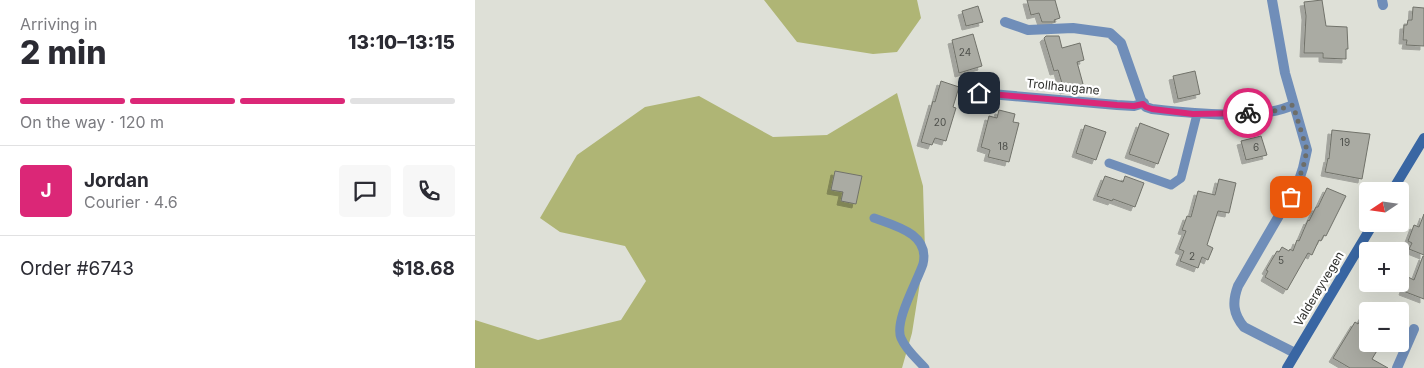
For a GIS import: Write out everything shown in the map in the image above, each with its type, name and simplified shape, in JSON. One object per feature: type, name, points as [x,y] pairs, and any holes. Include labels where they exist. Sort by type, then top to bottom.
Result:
[{"type":"main road","points":[[1398,182],[1424,138]]},
{"type":"main road","name":"Valderøyvegen","points":[[1287,368],[1368,232]]},
{"type":"street","points":[[1271,0],[1293,105],[1307,150],[1303,168],[1291,197],[1238,286],[1233,304],[1244,327],[1295,353]]},
{"type":"street","points":[[1005,22],[1028,30],[1073,28],[1104,31],[1114,35],[1121,43],[1143,104]]},
{"type":"street","name":"Trollhaugane","points":[[979,93],[1117,105],[1134,106],[1143,104],[1152,109],[1197,114],[1253,113],[1274,111],[1293,105]]},
{"type":"street","points":[[1397,368],[1415,329]]},
{"type":"lane","points":[[1109,163],[1171,185],[1181,178],[1197,114]]},
{"type":"lane","points":[[874,218],[911,233],[919,240],[923,249],[925,257],[923,264],[899,328],[904,345],[925,368]]},
{"type":"green space","points":[[764,0],[917,0],[921,18],[897,52],[873,54],[797,42]]},
{"type":"green space","points":[[897,93],[923,186],[925,251],[912,333],[902,368],[475,368],[475,320],[538,340],[621,320],[646,281],[625,246],[560,232],[540,218],[577,155],[645,107],[699,96],[773,137],[827,135]]},
{"type":"building","points":[[1027,0],[1055,0],[1060,18],[1054,20],[1055,22],[1042,22],[1039,13],[1031,15]]},
{"type":"building","points":[[1322,0],[1326,26],[1347,27],[1348,49],[1346,49],[1346,59],[1323,58],[1323,53],[1304,53],[1306,16],[1304,2]]},
{"type":"building","points":[[978,6],[983,22],[966,26],[962,11]]},
{"type":"building","points":[[1413,7],[1424,8],[1424,46],[1406,45],[1407,40],[1403,40],[1404,25],[1407,25],[1408,20],[1412,20]]},
{"type":"building","points":[[973,34],[982,66],[959,73],[952,40]]},
{"type":"building","points":[[1046,36],[1059,36],[1062,48],[1080,43],[1084,60],[1077,62],[1083,84],[1064,90],[1058,70],[1054,71],[1044,38]]},
{"type":"building","points":[[1195,71],[1200,94],[1178,99],[1173,76]]},
{"type":"building","points":[[941,81],[959,87],[953,107],[956,108],[946,141],[935,138],[932,145],[921,142]]},
{"type":"building","points":[[999,110],[1015,114],[1013,122],[1019,123],[1009,162],[988,157],[990,150],[981,147],[989,116],[997,118]]},
{"type":"building","points":[[1140,123],[1169,134],[1158,164],[1129,154]]},
{"type":"building","points":[[1085,125],[1106,132],[1096,160],[1076,153]]},
{"type":"building","points":[[1332,130],[1370,134],[1362,179],[1325,172],[1329,159]]},
{"type":"building","points":[[1261,136],[1267,155],[1246,160],[1241,141]]},
{"type":"building","points":[[835,171],[862,176],[856,204],[841,201],[843,192],[831,190]]},
{"type":"building","points":[[1105,176],[1123,182],[1125,176],[1144,183],[1135,207],[1113,199],[1112,201],[1097,196]]},
{"type":"building","points":[[1219,179],[1236,183],[1229,213],[1218,211],[1207,245],[1213,248],[1208,260],[1202,257],[1198,268],[1180,261],[1184,251],[1179,249],[1186,231],[1182,230],[1187,216],[1191,217],[1198,191],[1215,195]]},
{"type":"building","points":[[1327,188],[1346,196],[1326,236],[1324,235],[1321,241],[1319,240],[1312,255],[1308,253],[1287,290],[1265,277],[1268,271],[1266,270],[1277,251],[1279,252],[1282,247],[1293,251],[1297,240],[1299,241],[1308,220],[1316,207],[1318,207]]},
{"type":"building","points":[[1424,214],[1424,255],[1409,249],[1412,243],[1408,241],[1414,225],[1419,227]]},
{"type":"building","points":[[1424,256],[1424,299],[1406,292],[1409,292],[1409,278],[1414,280]]},
{"type":"building","points":[[1355,322],[1358,324],[1359,322],[1359,352],[1376,352],[1372,359],[1388,368],[1350,368],[1333,358]]},
{"type":"way so far","points":[[1248,113],[1274,111],[1293,105],[1307,150],[1298,183],[1291,197]]},
{"type":"route","points":[[979,93],[986,92],[1117,105],[1134,106],[1143,104],[1152,109],[1193,114],[1248,113]]}]
